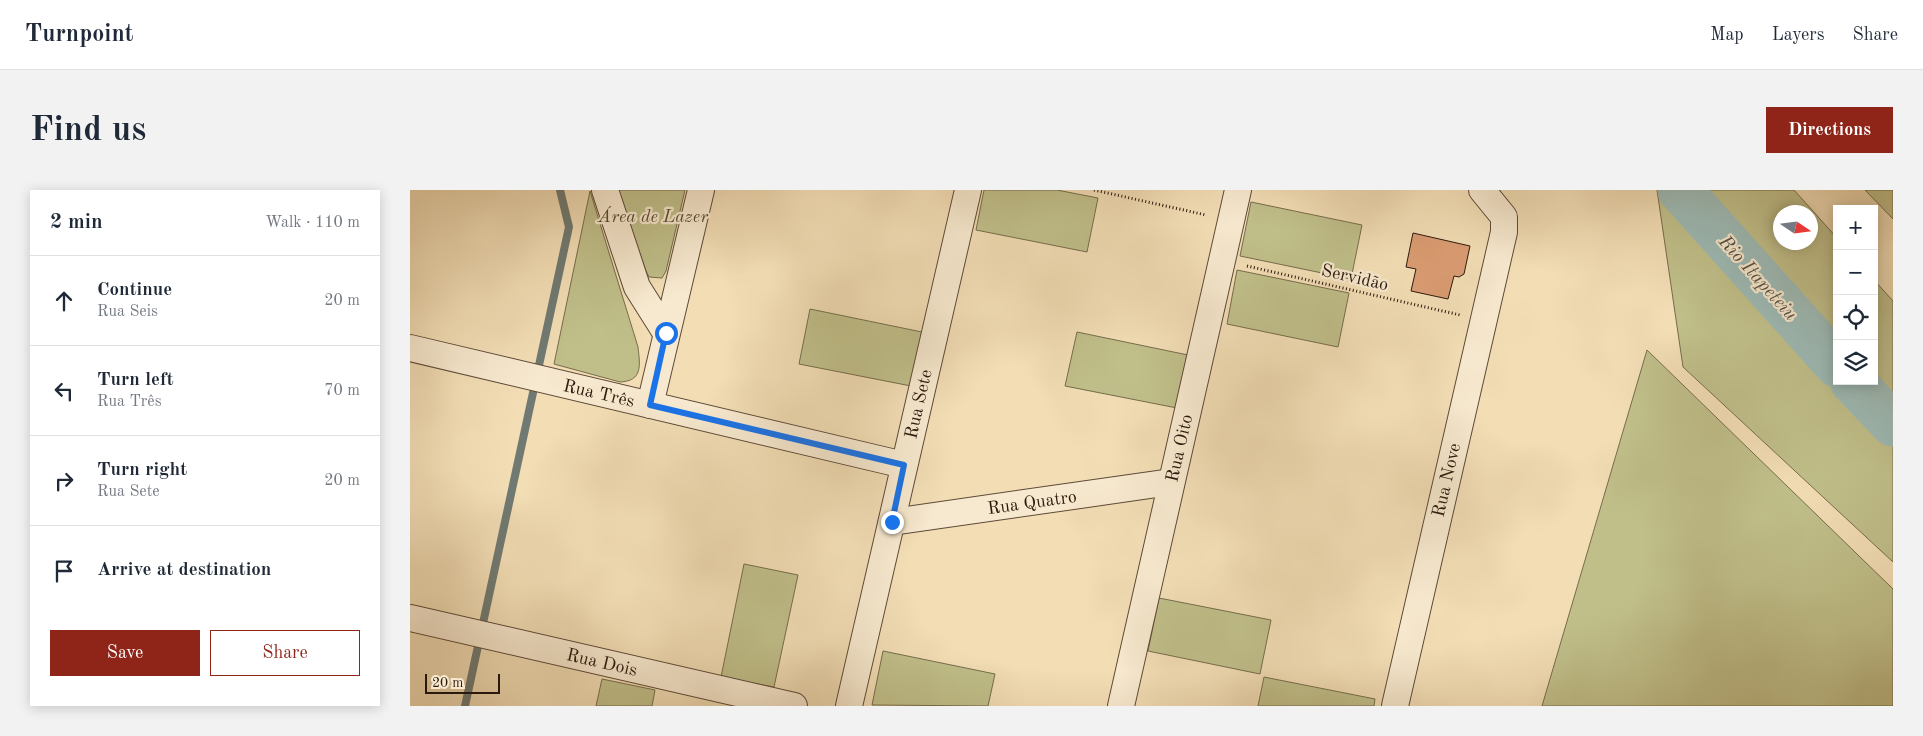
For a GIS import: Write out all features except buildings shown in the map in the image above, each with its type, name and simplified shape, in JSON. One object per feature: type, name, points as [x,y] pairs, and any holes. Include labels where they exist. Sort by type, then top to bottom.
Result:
[{"type":"street","points":[[605,190],[637,287],[666,333]]},
{"type":"street","points":[[650,405],[701,190]]},
{"type":"street","name":"Rua Sete","points":[[849,706],[968,190]]},
{"type":"street","name":"Rua Oito","points":[[1121,706],[1238,190]]},
{"type":"street","name":"Rua Nove","points":[[1395,706],[1482,320],[1504,232],[1504,217],[1482,190]]},
{"type":"street","name":"Rua Três","points":[[410,348],[904,465]]},
{"type":"street","name":"Rua Quatro","points":[[892,522],[1171,482]]},
{"type":"street","name":"Rua Dois","points":[[410,618],[794,706]]},
{"type":"path","points":[[1094,190],[1231,221]]},
{"type":"path","name":"Servidão","points":[[1222,261],[1482,320]]},
{"type":"green space","name":"Área de Lazer","points":[[618,190],[685,190],[666,271],[662,278],[649,277],[646,271]]},
{"type":"green space","points":[[984,190],[1057,190],[1098,198],[1087,252],[976,230]]},
{"type":"green space","points":[[1657,190],[1794,190],[1807,205],[1773,205],[1773,250],[1818,250],[1818,217],[1833,234],[1833,385],[1878,385],[1878,284],[1893,301],[1893,562],[1683,367]]},
{"type":"green space","points":[[1865,190],[1893,190],[1893,219]]},
{"type":"green space","points":[[590,191],[638,347],[638,371],[633,379],[627,381],[620,382],[554,364]]},
{"type":"green space","points":[[1251,202],[1362,225],[1351,279],[1240,256]]},
{"type":"green space","points":[[1237,270],[1349,293],[1338,347],[1227,324]]},
{"type":"green space","points":[[810,309],[922,332],[911,386],[799,364]]},
{"type":"green space","points":[[1077,332],[1188,355],[1177,408],[1065,386]]},
{"type":"green space","points":[[1647,350],[1893,589],[1893,706],[1542,706]]},
{"type":"green space","points":[[744,564],[798,575],[774,687],[721,677]]},
{"type":"green space","points":[[1159,598],[1271,620],[1260,674],[1148,651]]},
{"type":"green space","points":[[883,651],[995,674],[988,706],[872,705]]},
{"type":"green space","points":[[1264,677],[1375,699],[1374,706],[1258,706]]},
{"type":"green space","points":[[602,679],[655,690],[652,706],[596,706]]},
{"type":"waterway","points":[[465,706],[569,227],[560,190]]},
{"type":"waterway","name":"Rio Itapeteiu","points":[[1680,190],[1833,361]]},
{"type":"waterway","name":"Rio Itapeteiu","points":[[1856,385],[1893,424]]},
{"type":"route","points":[[666,333],[650,405],[904,465],[892,522]]}]
